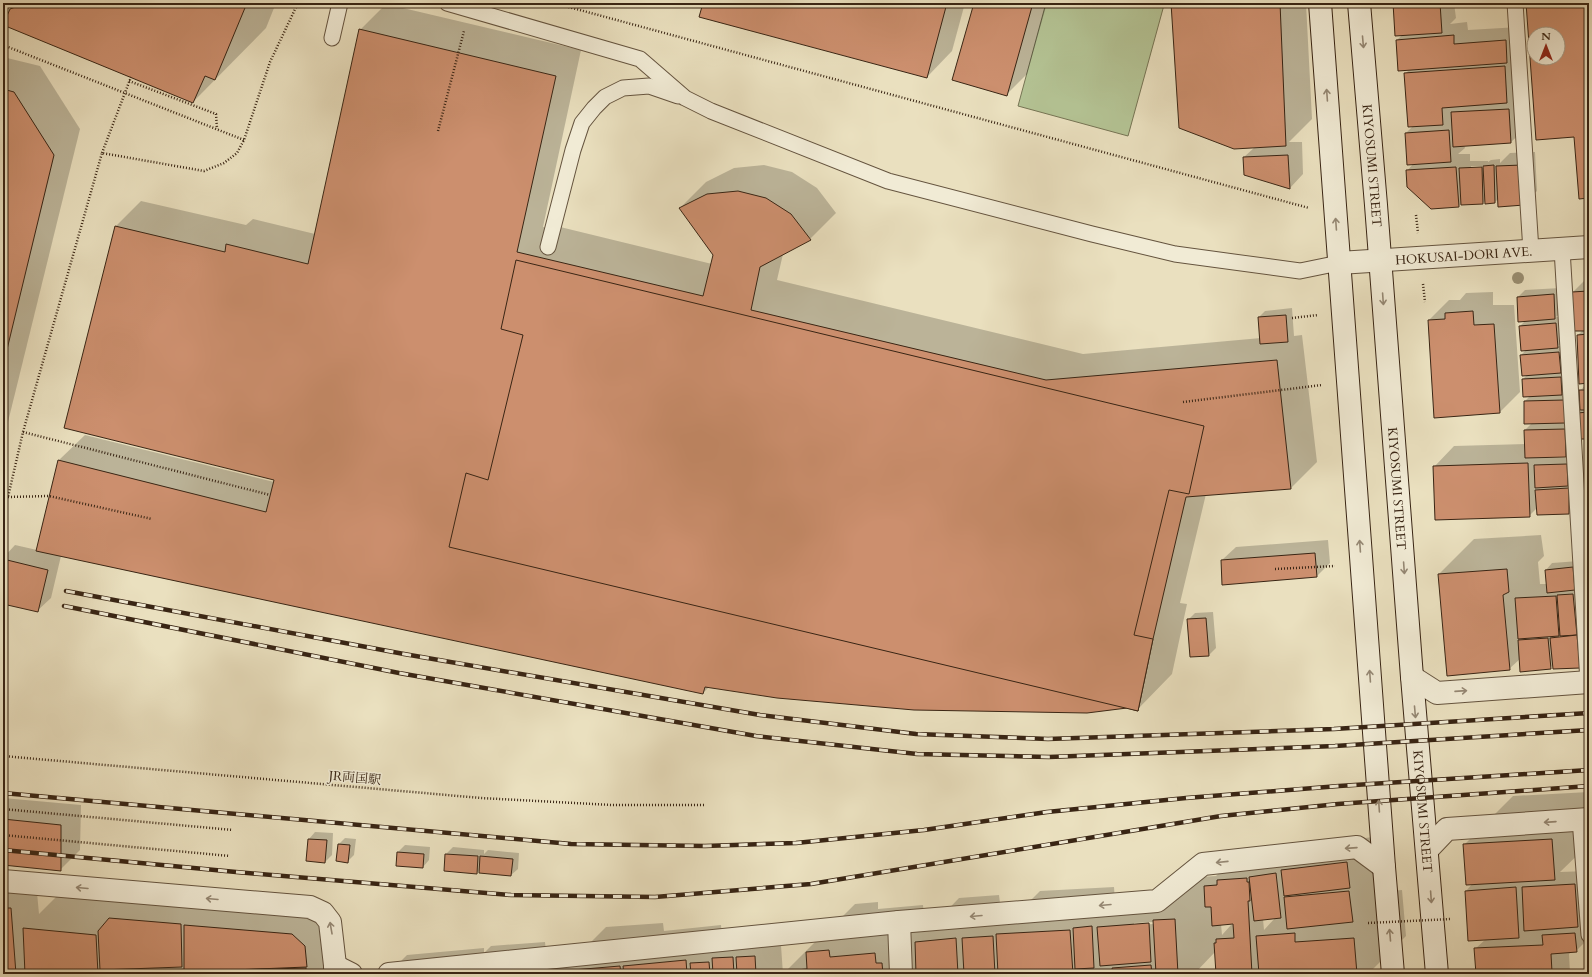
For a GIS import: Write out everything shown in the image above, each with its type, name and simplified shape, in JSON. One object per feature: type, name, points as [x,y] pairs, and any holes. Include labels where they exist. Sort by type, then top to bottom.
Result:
[{"type":"street","points":[[1320,3],[1393,974]]},
{"type":"street","name":"KIYOSUMI STREET","points":[[1359,3],[1381,260],[1412,678],[1437,974]]},
{"type":"street","name":"HOKUSAI-DORI AVE.","points":[[1339,263],[1589,247]]},
{"type":"street","points":[[1412,678],[1437,693],[1588,682]]},
{"type":"street","points":[[1427,850],[1447,829],[1585,819]]},
{"type":"street","points":[[389,974],[898,922],[1157,901],[1203,864],[1357,847],[1384,867]]},
{"type":"street","points":[[3,881],[310,907],[323,913],[330,922],[341,971]]},
{"type":"street","points":[[898,922],[901,974]]},
{"type":"lane","points":[[332,38],[340,3]]},
{"type":"lane","points":[[447,3],[640,59],[685,98]]},
{"type":"lane","points":[[1515,3],[1531,251]]},
{"type":"lane","points":[[548,247],[573,150],[582,123],[605,97],[623,88],[649,86],[685,98],[719,114],[888,181],[1092,234],[1175,254],[1300,271],[1339,263]]},
{"type":"lane","points":[[1562,249],[1588,682]]},
{"type":"lane","points":[[1585,819],[1589,934]]},
{"type":"path","points":[[102,153],[204,171],[224,164],[237,153],[244,140],[270,62],[298,3]]},
{"type":"path","points":[[554,3],[1311,208]]},
{"type":"path","points":[[3,45],[244,140]]},
{"type":"path","points":[[438,131],[458,53]]},
{"type":"path","points":[[8,496],[24,432],[102,153],[131,77]]},
{"type":"path","points":[[129,81],[216,114],[217,129]]},
{"type":"path","points":[[1292,318],[1320,315]]},
{"type":"path","points":[[1183,402],[1325,385]]},
{"type":"path","points":[[24,432],[270,495]]},
{"type":"path","points":[[3,498],[8,496],[49,496],[152,519]]},
{"type":"path","points":[[1275,569],[1337,566]]},
{"type":"path","name":"JR両国駅","points":[[3,756],[481,798],[612,805],[705,805]]},
{"type":"path","points":[[3,809],[233,830]]},
{"type":"path","points":[[3,835],[230,856]]},
{"type":"path","points":[[1368,923],[1451,919]]},
{"type":"green space","points":[[1046,3],[1158,3],[1164,5],[1128,136],[1018,106]]},
{"type":"building","points":[[26,3],[247,3],[215,80],[205,76],[193,103],[3,25],[10,9]]},
{"type":"building","points":[[703,3],[947,3],[927,78],[699,17]]},
{"type":"building","points":[[974,3],[1033,3],[1007,96],[952,80]]},
{"type":"building","points":[[1171,3],[1280,3],[1286,146],[1234,149],[1179,128]]},
{"type":"building","points":[[1393,3],[1440,3],[1442,33],[1395,36]]},
{"type":"building","points":[[1526,3],[1589,3],[1589,198],[1579,199],[1574,137],[1536,140],[1531,66],[1566,66],[1566,26],[1528,26]]},
{"type":"building","points":[[359,29],[556,76],[517,252],[703,296],[713,255],[679,208],[707,194],[738,191],[766,198],[791,214],[811,240],[760,267],[751,310],[1046,380],[1277,360],[1291,489],[1186,497],[1138,711],[1127,708],[1087,713],[914,710],[777,698],[705,687],[703,694],[36,551],[58,460],[266,512],[274,480],[64,428],[115,226],[225,252],[226,244],[308,264]]},
{"type":"building","points":[[1454,35],[1454,44],[1506,40],[1507,63],[1398,71],[1396,40]]},
{"type":"building","points":[[1505,66],[1507,103],[1442,108],[1443,125],[1408,127],[1404,73]]},
{"type":"building","points":[[3,89],[14,92],[54,155],[3,366]]},
{"type":"building","points":[[1509,109],[1511,143],[1453,147],[1451,112]]},
{"type":"building","points":[[1449,130],[1451,162],[1407,165],[1405,133]]},
{"type":"building","points":[[1288,155],[1290,189],[1244,175],[1243,157]]},
{"type":"building","points":[[1494,165],[1495,203],[1485,204],[1483,166]]},
{"type":"building","points":[[1522,165],[1524,205],[1498,207],[1496,166]]},
{"type":"building","points":[[1456,167],[1459,207],[1431,209],[1407,187],[1406,170]]},
{"type":"building","points":[[1482,167],[1483,204],[1461,205],[1459,168]]},
{"type":"building","points":[[516,260],[1204,426],[1189,494],[1169,490],[1134,635],[1153,639],[1138,711],[449,547],[466,473],[488,480],[523,335],[501,329]]},
{"type":"building","points":[[1588,291],[1589,331],[1574,331],[1572,292]]},
{"type":"building","points":[[1554,294],[1555,319],[1518,322],[1517,297]]},
{"type":"building","points":[[1473,311],[1474,325],[1494,324],[1500,413],[1434,418],[1428,320],[1445,319],[1445,313]]},
{"type":"building","points":[[1286,315],[1288,342],[1260,344],[1258,317]]},
{"type":"building","points":[[1556,323],[1558,348],[1521,351],[1519,326]]},
{"type":"building","points":[[1589,334],[1589,383],[1579,384],[1577,335]]},
{"type":"building","points":[[1559,352],[1561,373],[1522,376],[1520,355]]},
{"type":"building","points":[[1561,377],[1562,395],[1523,397],[1522,379]]},
{"type":"building","points":[[1579,390],[1589,390],[1589,410],[1580,410]]},
{"type":"building","points":[[1564,400],[1565,423],[1524,424],[1524,401]]},
{"type":"building","points":[[1589,412],[1589,439],[1579,439],[1577,413]]},
{"type":"building","points":[[1565,429],[1566,457],[1525,458],[1524,430]]},
{"type":"building","points":[[1528,463],[1530,517],[1435,520],[1433,466]]},
{"type":"building","points":[[1567,464],[1568,486],[1535,488],[1534,465]]},
{"type":"building","points":[[1569,488],[1569,514],[1537,515],[1535,490]]},
{"type":"building","points":[[1315,553],[1317,577],[1222,585],[1221,560]]},
{"type":"building","points":[[3,559],[48,570],[38,612],[3,604]]},
{"type":"building","points":[[1573,567],[1575,590],[1547,593],[1545,570]]},
{"type":"building","points":[[1507,569],[1509,592],[1503,595],[1510,670],[1447,676],[1438,574]]},
{"type":"building","points":[[1573,594],[1577,635],[1560,636],[1557,595]]},
{"type":"building","points":[[1556,596],[1559,636],[1518,639],[1515,598]]},
{"type":"building","points":[[1206,618],[1209,656],[1190,657],[1187,619]]},
{"type":"building","points":[[1577,635],[1580,668],[1553,669],[1550,638]]},
{"type":"building","points":[[1548,638],[1551,669],[1520,672],[1518,640]]},
{"type":"building","points":[[3,819],[61,825],[61,871],[3,865]]},
{"type":"building","points":[[308,839],[327,840],[325,863],[306,861]]},
{"type":"building","points":[[1552,839],[1555,880],[1466,885],[1463,844]]},
{"type":"building","points":[[338,844],[350,845],[348,863],[336,861]]},
{"type":"building","points":[[397,852],[424,854],[423,868],[396,866]]},
{"type":"building","points":[[445,854],[478,856],[477,874],[444,871]]},
{"type":"building","points":[[480,856],[513,859],[511,876],[479,873]]},
{"type":"building","points":[[1347,862],[1350,888],[1284,896],[1281,870]]},
{"type":"building","points":[[1276,873],[1281,918],[1254,921],[1249,877]]},
{"type":"building","points":[[1247,878],[1247,882],[1249,882],[1250,901],[1248,901],[1252,974],[1216,974],[1214,943],[1216,943],[1216,939],[1234,938],[1233,924],[1212,926],[1211,907],[1205,907],[1204,886],[1217,885],[1217,880]]},
{"type":"building","points":[[1575,884],[1578,927],[1524,931],[1522,887]]},
{"type":"building","points":[[1516,887],[1519,938],[1468,941],[1465,891]]},
{"type":"building","points":[[1349,891],[1353,922],[1287,929],[1284,897]]},
{"type":"building","points":[[3,908],[11,908],[16,974],[3,974]]},
{"type":"building","points":[[109,918],[181,924],[182,967],[100,970],[98,931]]},
{"type":"building","points":[[1175,919],[1178,974],[1156,974],[1153,920]]},
{"type":"building","points":[[1149,923],[1151,962],[1100,966],[1097,927]]},
{"type":"building","points":[[184,925],[292,934],[305,946],[307,967],[184,972]]},
{"type":"building","points":[[1092,926],[1094,968],[1075,969],[1073,928]]},
{"type":"building","points":[[23,928],[96,935],[98,974],[25,974]]},
{"type":"building","points":[[1070,930],[1073,974],[998,974],[996,934]]},
{"type":"building","points":[[1295,933],[1295,942],[1354,938],[1357,974],[1259,974],[1256,936]]},
{"type":"building","points":[[1575,933],[1577,952],[1551,954],[1552,972],[1476,974],[1474,948],[1543,945],[1542,935]]},
{"type":"building","points":[[993,936],[995,974],[964,974],[962,938]]},
{"type":"building","points":[[956,938],[958,974],[916,974],[915,942]]},
{"type":"building","points":[[829,950],[830,957],[875,953],[876,963],[882,963],[883,974],[785,974],[785,971],[807,969],[806,952]]},
{"type":"building","points":[[755,956],[756,974],[737,974],[736,957]]},
{"type":"building","points":[[733,957],[734,974],[713,974],[712,958]]},
{"type":"building","points":[[686,960],[687,974],[624,974],[623,966]]},
{"type":"building","points":[[709,962],[710,974],[691,974],[690,963]]},
{"type":"building","points":[[1151,965],[1152,974],[1113,974],[1112,968]]},
{"type":"building","points":[[620,966],[621,974],[562,974],[561,971]]},
{"type":"building","points":[[306,968],[306,974],[230,974],[230,970]]},
{"type":"railway","points":[[66,591],[404,654],[760,715],[916,734],[1048,739],[1334,729],[1589,713]]},
{"type":"railway","points":[[64,606],[399,673],[756,736],[917,754],[1049,757],[1335,746],[1589,730]]},
{"type":"railway","points":[[3,793],[571,844],[705,846],[796,843],[924,830],[1047,812],[1186,798],[1339,786],[1589,770]]},
{"type":"railway","points":[[3,850],[236,872],[511,895],[655,897],[811,884],[1221,816],[1338,804],[1589,786]]}]
